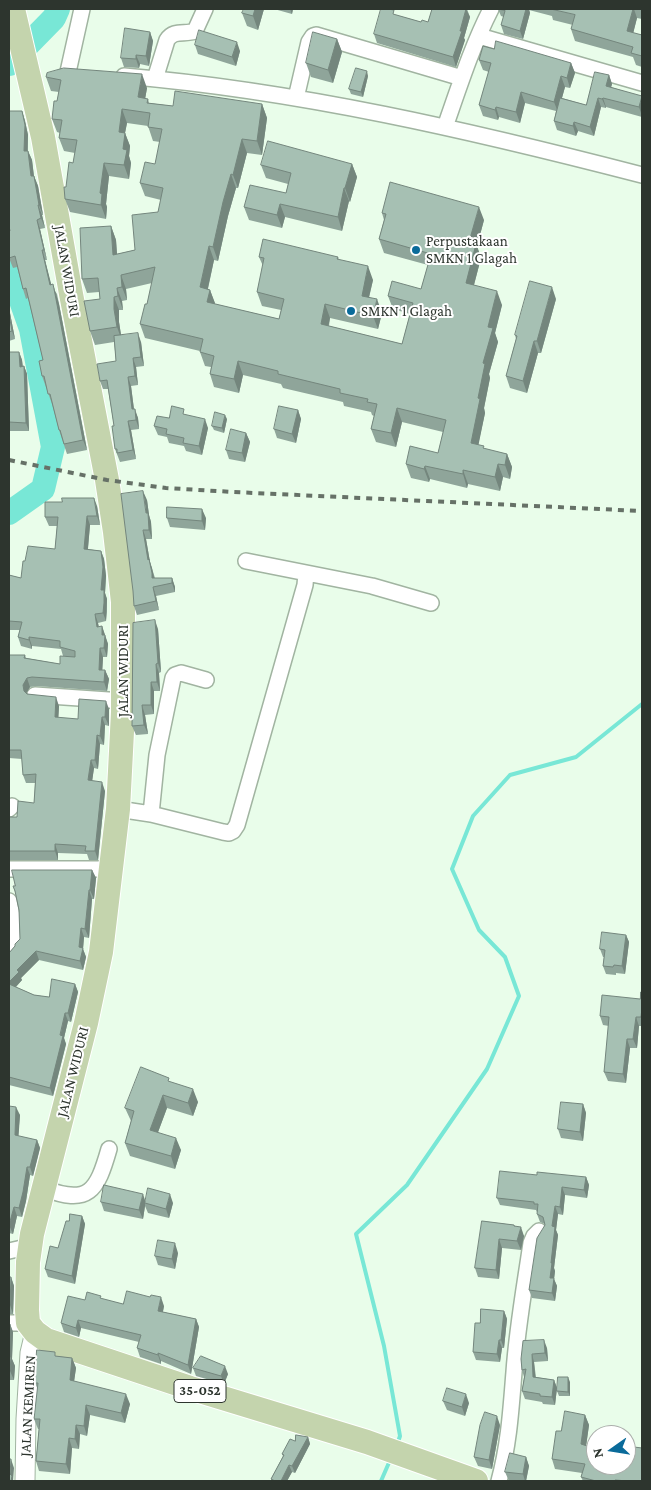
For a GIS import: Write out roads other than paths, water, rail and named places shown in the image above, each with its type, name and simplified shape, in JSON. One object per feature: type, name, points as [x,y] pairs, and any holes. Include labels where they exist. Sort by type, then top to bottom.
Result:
[{"type":"main road","name":"JALAN WIDURI","points":[[12,9],[20,38],[45,79],[43,136],[72,303],[116,532],[123,602],[123,810],[110,869],[101,952],[92,996],[48,1190],[24,1251],[27,1310],[24,1326]]},
{"type":"main road","name":"35-052","points":[[24,1326],[46,1340],[190,1388],[367,1442],[476,1481]]},
{"type":"street","points":[[45,79],[82,9]]},
{"type":"street","points":[[155,79],[170,35],[196,31],[205,9]]},
{"type":"street","points":[[446,127],[462,78],[491,9]]},
{"type":"street","points":[[296,98],[309,42],[316,35],[462,78]]},
{"type":"street","points":[[479,36],[642,83]]},
{"type":"street","points":[[45,79],[86,73]]},
{"type":"street","points":[[113,75],[296,98],[352,108],[446,127],[642,175]]},
{"type":"street","points":[[246,562],[372,586],[431,603]]},
{"type":"street","points":[[123,810],[228,833],[233,831],[237,825],[306,585],[306,573]]},
{"type":"street","points":[[148,814],[172,678],[181,673],[206,680]]},
{"type":"street","points":[[35,695],[123,700]]},
{"type":"street","points":[[9,869],[110,869]]},
{"type":"street","points":[[9,901],[14,927],[14,935],[9,950]]},
{"type":"street","points":[[48,1190],[68,1196],[77,1196],[88,1192],[95,1186],[102,1174],[109,1149]]},
{"type":"street","points":[[499,1481],[511,1415],[514,1371],[531,1243],[534,1236],[539,1232]]},
{"type":"street","name":"JALAN KEMIREN","points":[[24,1326],[30,1353],[25,1481]]},
{"type":"waterway","points":[[9,64],[54,18],[58,9]]},
{"type":"waterway","points":[[9,267],[31,329],[53,447],[43,489],[9,513]]},
{"type":"waterway","points":[[397,1445],[400,1436],[384,1346],[356,1234],[407,1185],[487,1069],[519,996],[505,957],[479,930],[452,869],[473,816],[510,775],[576,757],[642,704]]},
{"type":"waterway","points":[[381,1481],[391,1458]]},
{"type":"railway","points":[[9,460],[107,480],[166,488],[642,511]]},
{"type":"place","name":"Perpustakaan SMKN 1 Glagah","points":[[416,250]]},
{"type":"place","name":"SMKN 1 Glagah","points":[[351,311]]}]
